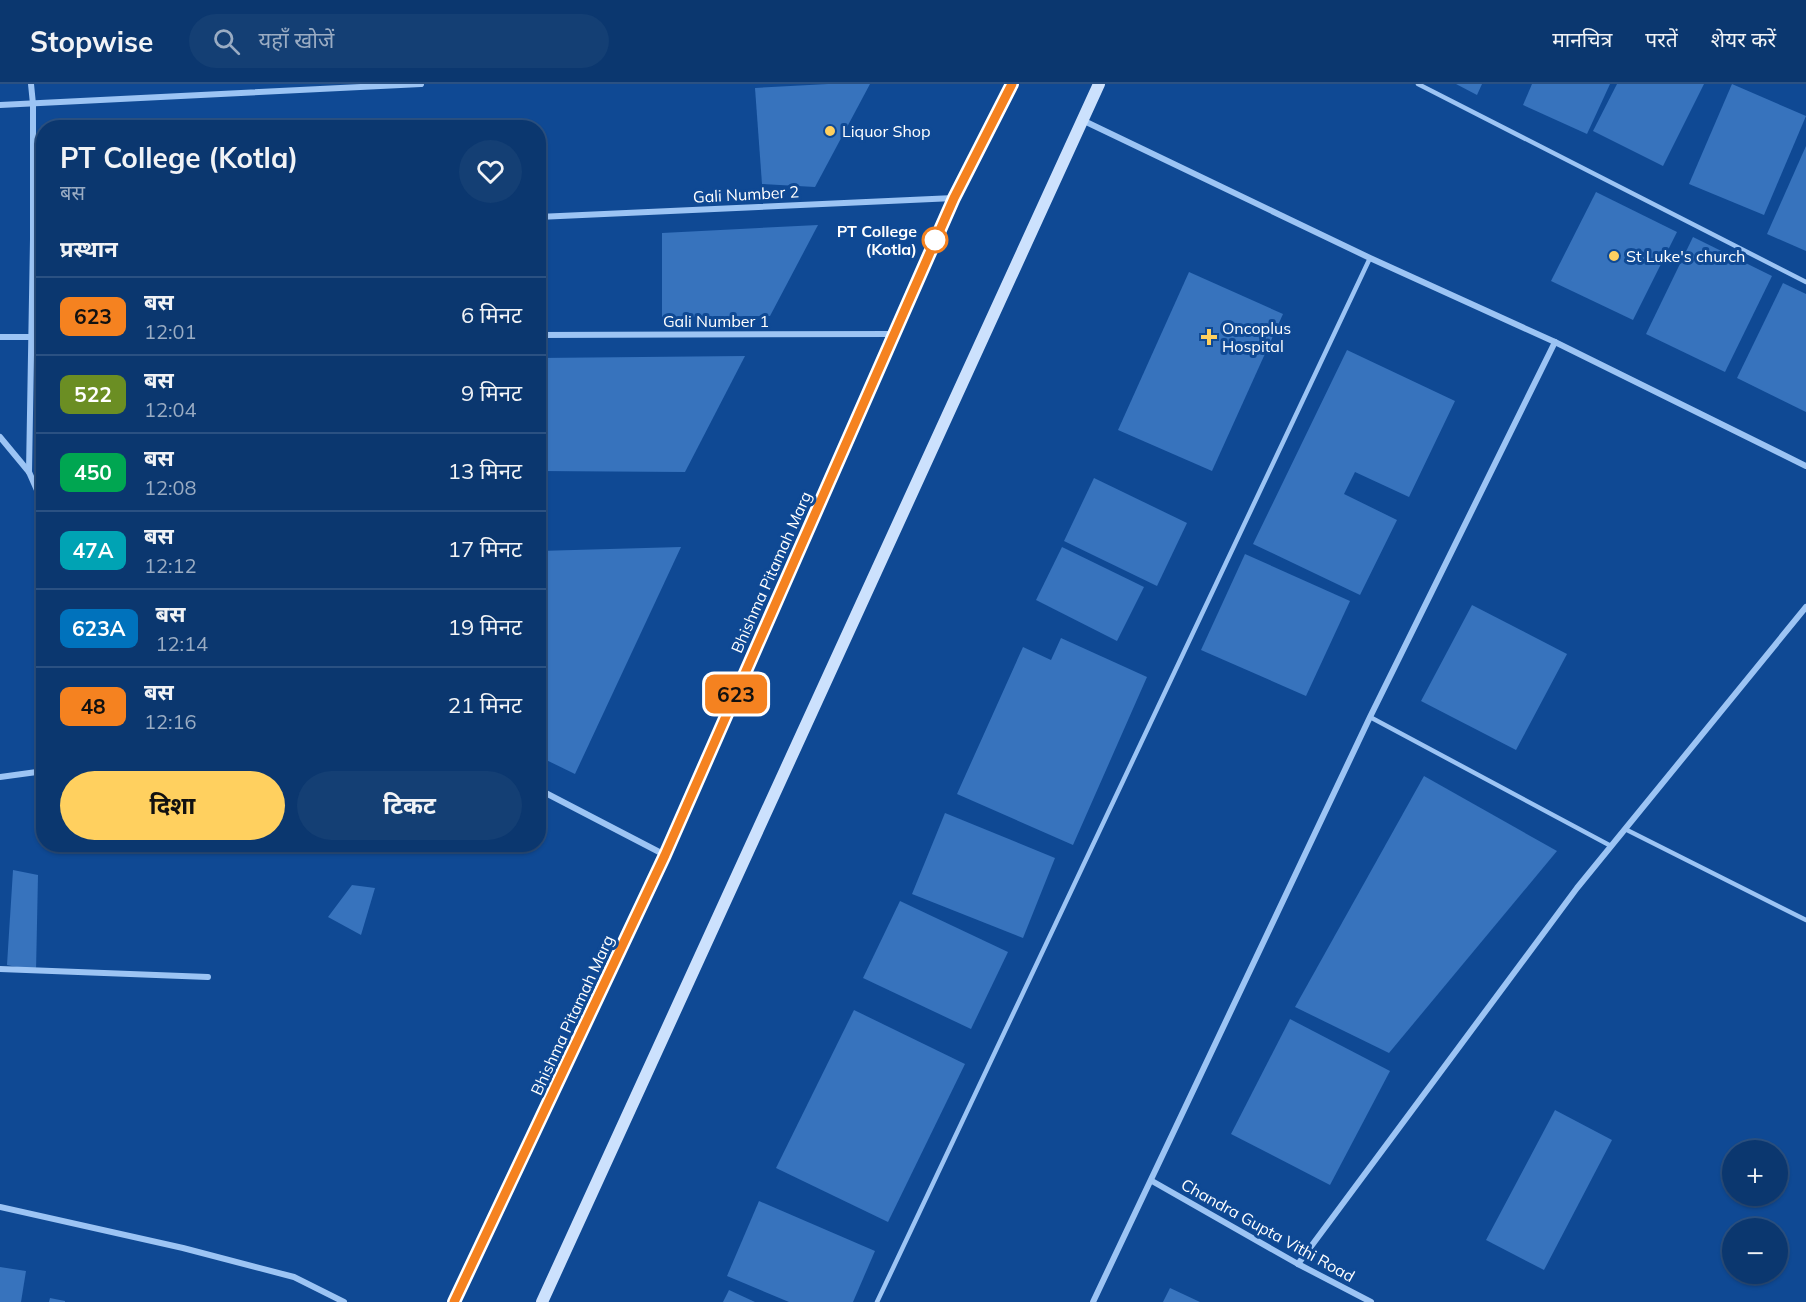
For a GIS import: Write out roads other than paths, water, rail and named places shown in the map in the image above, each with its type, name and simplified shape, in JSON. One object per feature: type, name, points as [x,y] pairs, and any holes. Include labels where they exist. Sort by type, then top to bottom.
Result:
[{"type":"main road","name":"Bhishma Pitamah Marg","points":[[454,1302],[665,855],[954,198],[1012,84]]},
{"type":"main road","points":[[542,1302],[1099,84]]},
{"type":"street","points":[[29,472],[33,239],[33,104],[30,84]]},
{"type":"street","points":[[0,105],[421,84]]},
{"type":"street","points":[[1082,120],[1370,258],[1555,342],[1806,466]]},
{"type":"street","name":"Gali Number 2","points":[[546,217],[954,198]]},
{"type":"street","name":"Gali Number 1","points":[[546,335],[893,334]]},
{"type":"street","points":[[0,337],[36,338]]},
{"type":"street","points":[[1093,1302],[1370,717],[1555,342]]},
{"type":"street","points":[[0,437],[29,472],[36,488]]},
{"type":"street","points":[[1298,1264],[1576,888],[1806,607]]},
{"type":"street","points":[[0,777],[36,772]]},
{"type":"street","points":[[546,793],[665,855]]},
{"type":"street","points":[[0,969],[208,977]]},
{"type":"street","name":"Chandra Gupta Vithi Road","points":[[1152,1181],[1298,1264],[1371,1302]]},
{"type":"street","points":[[0,1207],[183,1248],[294,1277],[344,1302]]},
{"type":"lane","points":[[1418,84],[1806,282]]},
{"type":"lane","points":[[877,1302],[1370,258]]},
{"type":"lane","points":[[1370,717],[1611,846]]},
{"type":"lane","points":[[1625,829],[1806,920]]},
{"type":"place","name":"Liquor Shop","points":[[830,131]]},
{"type":"place","name":"PT College (Kotla)","points":[[935,240]]},
{"type":"place","name":"St Luke's church","points":[[1614,256]]},
{"type":"place","name":"Oncoplus Hospital","points":[[1209,337]]}]
